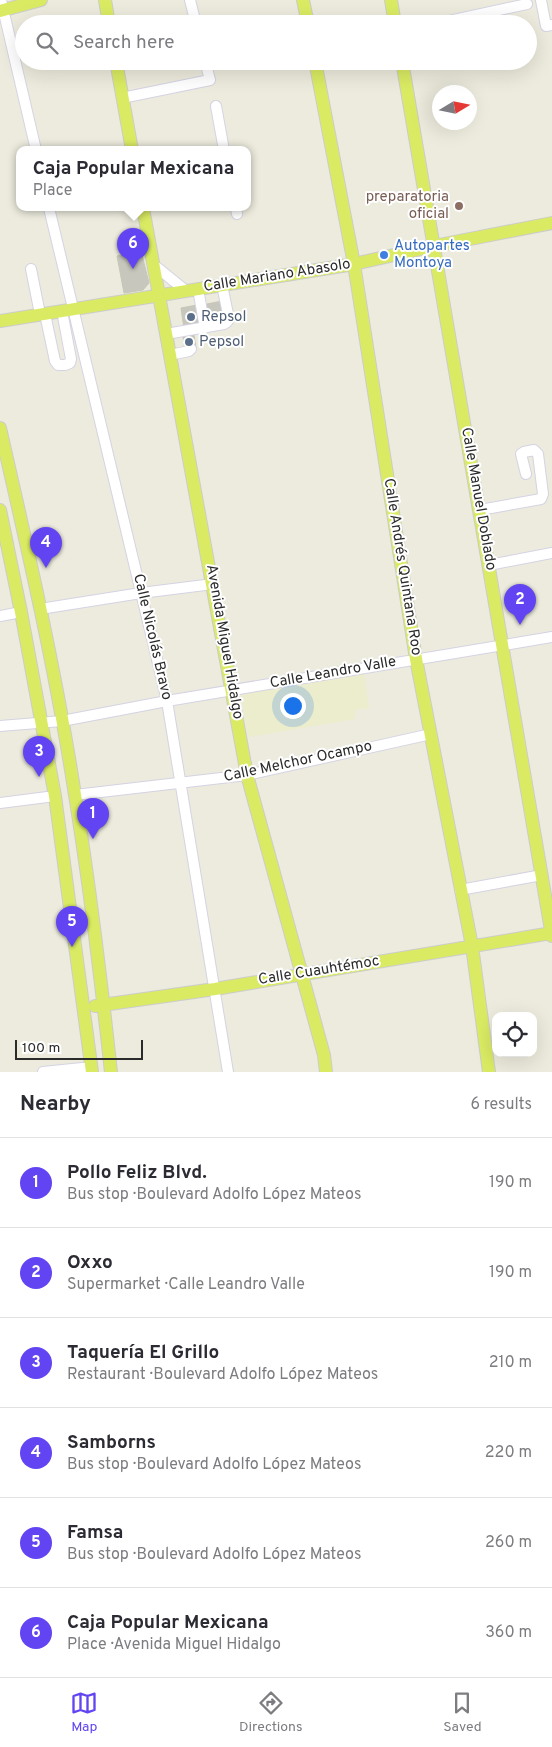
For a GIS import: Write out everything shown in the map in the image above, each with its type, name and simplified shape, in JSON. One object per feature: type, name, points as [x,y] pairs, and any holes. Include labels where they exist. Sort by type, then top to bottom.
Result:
[{"type":"main road","points":[[1,7],[41,0]]},
{"type":"main road","points":[[105,0],[108,15]]},
{"type":"main road","points":[[303,0],[306,15]]},
{"type":"main road","points":[[391,0],[394,15]]},
{"type":"main road","points":[[117,70],[131,146]]},
{"type":"main road","name":"Calle Andrés Quintana Roo","points":[[317,70],[354,264],[416,659],[472,946],[489,1072]]},
{"type":"main road","name":"Calle Manuel Doblado","points":[[404,70],[552,934]]},
{"type":"main road","name":"Avenida Miguel Hidalgo","points":[[144,211],[233,690],[247,775],[324,1055],[326,1072]]},
{"type":"main road","name":"Calle Mariano Abasolo","points":[[0,321],[354,264],[552,223]]},
{"type":"main road","points":[[0,428],[40,609],[76,795],[111,1072]]},
{"type":"main road","points":[[0,510],[56,796],[92,1070]]},
{"type":"main road","name":"Calle Cuauhtémoc","points":[[85,1008],[215,989],[552,934]]},
{"type":"street","points":[[190,0],[194,15]]},
{"type":"street","points":[[541,0],[546,26],[552,25]]},
{"type":"street","points":[[476,15],[527,4]]},
{"type":"street","points":[[1,7],[15,64]]},
{"type":"street","points":[[16,70],[35,146]]},
{"type":"street","points":[[122,98],[210,80],[207,70]]},
{"type":"street","points":[[216,106],[223,146]]},
{"type":"street","name":"Calle Nicolás Bravo","points":[[50,211],[67,310],[141,593],[167,701],[228,1072]]},
{"type":"street","points":[[154,265],[192,290],[205,328]]},
{"type":"street","points":[[31,269],[55,361],[58,365],[70,363],[71,359],[67,310]]},
{"type":"street","points":[[166,334],[188,333],[228,322],[229,318],[222,285]]},
{"type":"street","points":[[170,355],[189,352],[191,349]]},
{"type":"street","points":[[480,510],[541,499],[543,494],[538,454],[534,450],[521,454],[526,474]]},
{"type":"street","points":[[489,565],[552,553]]},
{"type":"street","points":[[40,609],[213,584]]},
{"type":"street","points":[[0,616],[21,612]]},
{"type":"street","name":"Calle Leandro Valle","points":[[0,726],[62,721],[167,701],[552,637]]},
{"type":"street","name":"Calle Melchor Ocampo","points":[[76,795],[247,775],[431,734]]},
{"type":"street","points":[[0,803],[56,796]]},
{"type":"street","points":[[460,890],[542,875]]},
{"type":"street","points":[[43,1072],[92,1070]]},
{"type":"shaded area","points":[[364,673],[369,708],[355,710],[355,719],[248,737],[241,693]]},
{"type":"building","points":[[141,251],[149,283],[143,290],[124,293],[117,256]]},
{"type":"building","name":"Repsol","points":[[222,301],[226,321],[210,323],[207,304]]},
{"type":"building","name":"Repsol","points":[[197,305],[201,326],[184,329],[181,308]]},
{"type":"building","name":"Pepsol","points":[[194,335],[196,348],[185,350],[183,337]]},
{"type":"tunnel","points":[[189,336],[191,349]]},
{"type":"place","name":"preparatoria oficial","points":[[459,206]]},
{"type":"place","name":"Autopartes Montoya","points":[[384,255]]},
{"type":"place","name":"Caja Popular Mexicana","points":[[133,269]]},
{"type":"place","name":"Repsol","points":[[191,317]]},
{"type":"place","name":"Pepsol","points":[[189,342]]},
{"type":"place","name":"Samborns","points":[[46,568]]},
{"type":"place","name":"Oxxo","points":[[520,625]]},
{"type":"place","name":"Taquería El Grillo","points":[[39,777]]},
{"type":"place","name":"Pollo Feliz Blvd.","points":[[93,839]]},
{"type":"place","name":"Famsa","points":[[72,947]]}]
